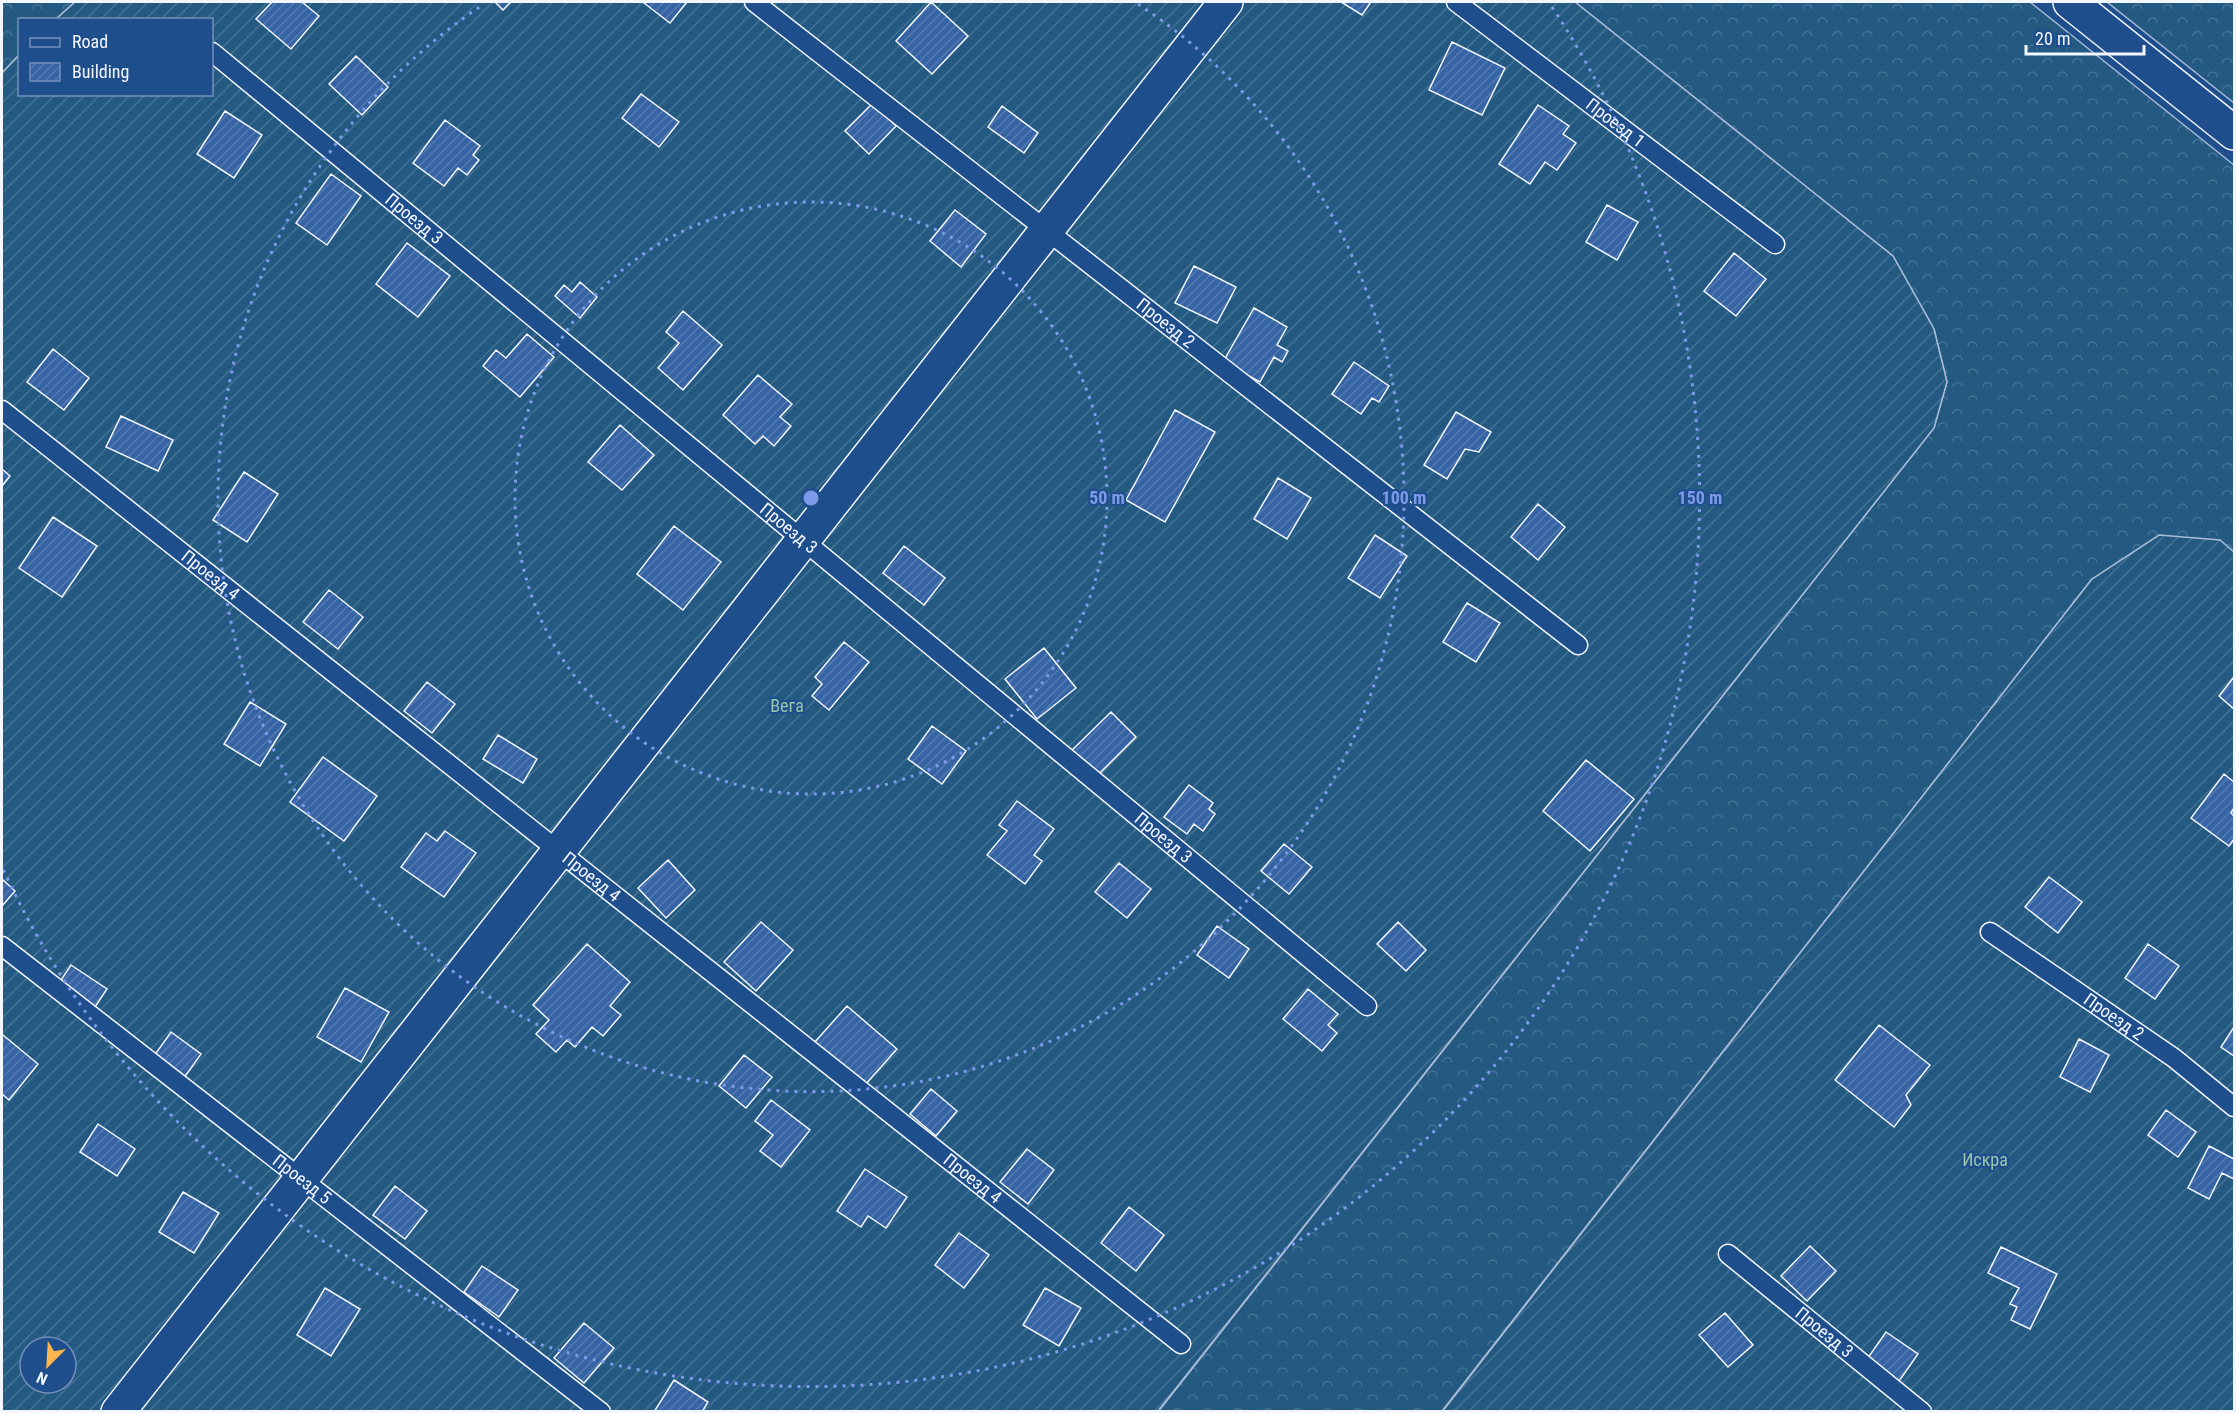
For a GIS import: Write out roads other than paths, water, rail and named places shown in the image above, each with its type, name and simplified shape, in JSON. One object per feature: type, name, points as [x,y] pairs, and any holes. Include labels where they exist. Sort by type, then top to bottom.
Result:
[{"type":"street","points":[[118,1412],[1226,2]]},
{"type":"street","points":[[2070,2],[2235,133]]},
{"type":"lane","name":"Проезд 2","points":[[754,2],[1578,645]]},
{"type":"lane","name":"Проезд 1","points":[[1456,2],[1775,244]]},
{"type":"lane","name":"Проезд 3","points":[[213,53],[1367,1005]]},
{"type":"lane","name":"Проезд 4","points":[[2,410],[1181,1344]]},
{"type":"lane","name":"Проезд 2","points":[[1989,932],[2174,1058],[2235,1107]]},
{"type":"lane","name":"Проезд 5","points":[[2,946],[601,1412]]},
{"type":"lane","name":"Проезд 3","points":[[1728,1254],[1922,1412]]},
{"type":"park label","name":"Вега","points":[[787,706]]},
{"type":"park label","name":"Искра","points":[[1985,1160]]}]
